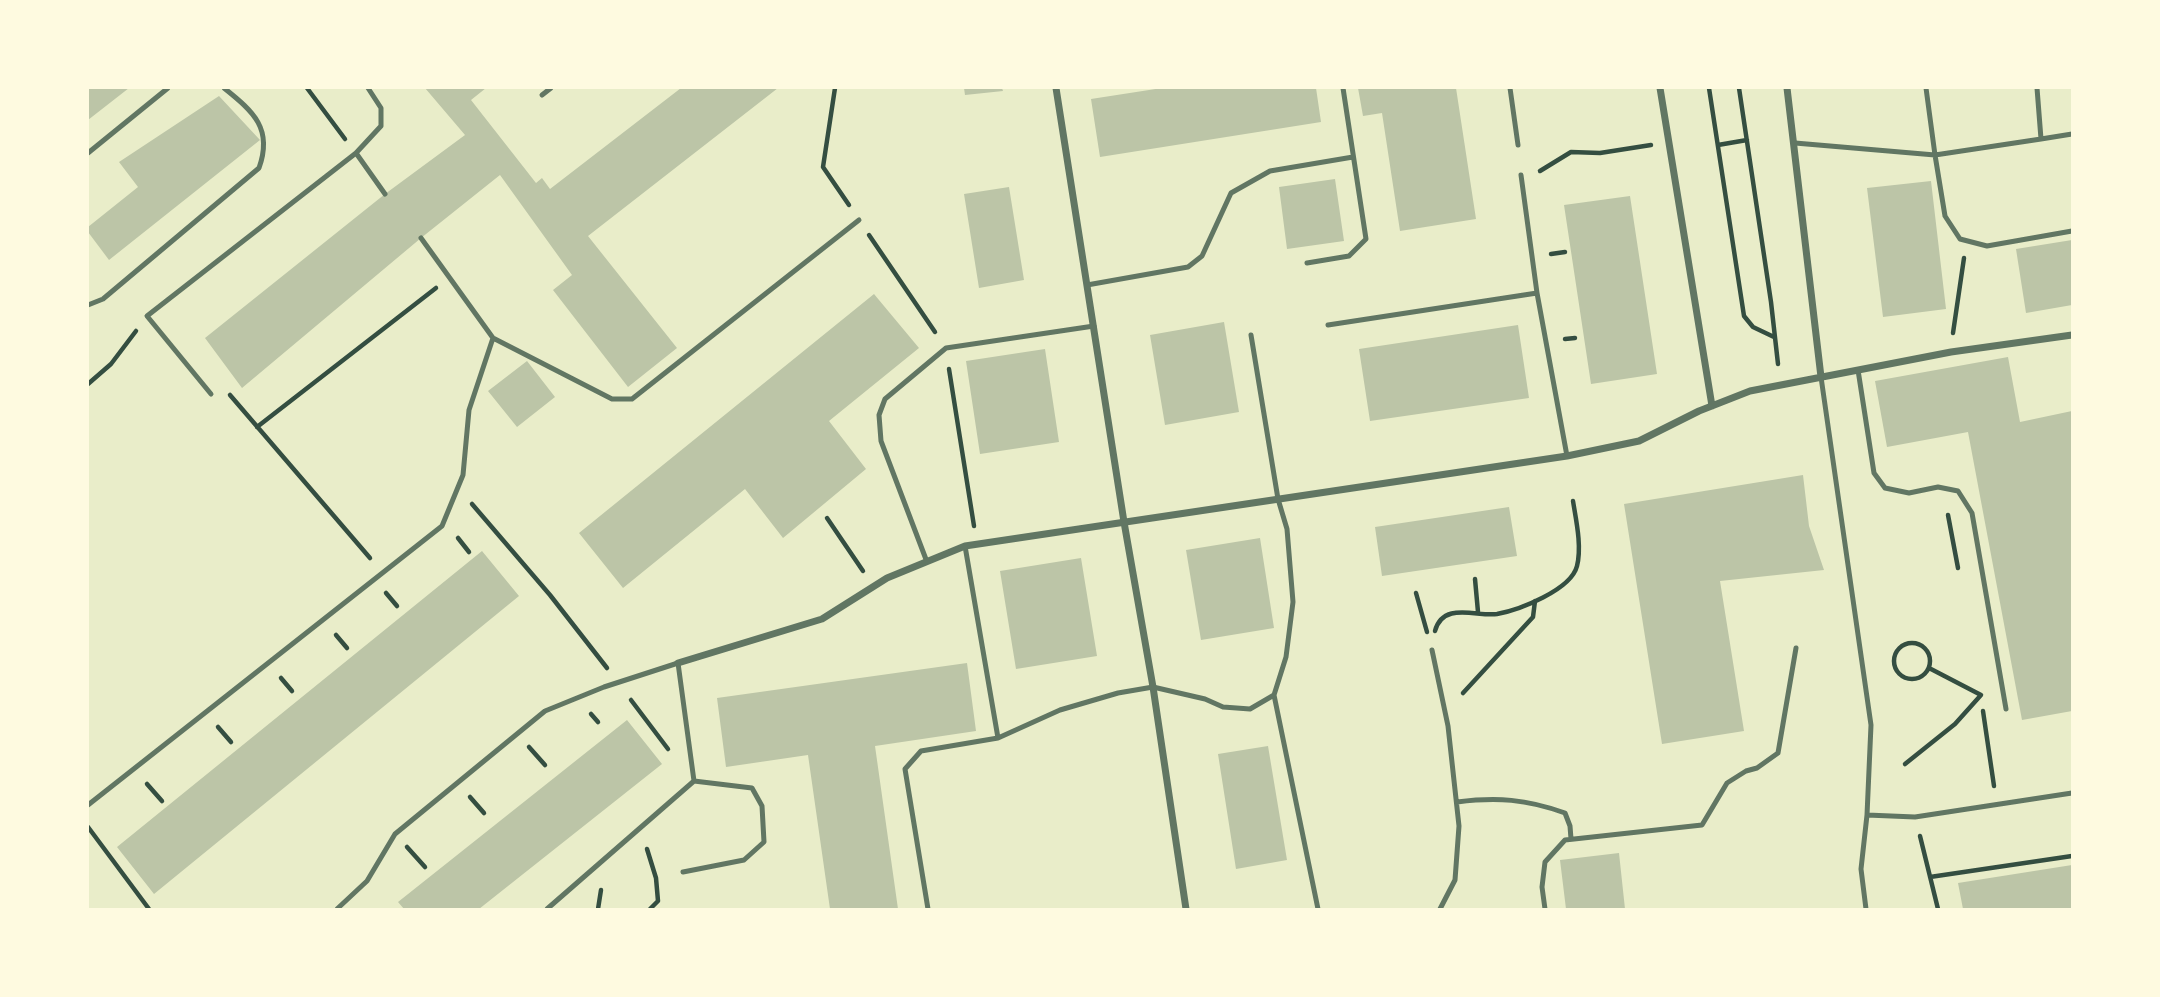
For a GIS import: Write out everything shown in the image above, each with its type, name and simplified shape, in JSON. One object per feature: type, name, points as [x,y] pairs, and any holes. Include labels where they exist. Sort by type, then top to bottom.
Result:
[{"type":"street","points":[[1056,88],[1124,522],[1153,687],[1186,909]]},
{"type":"street","points":[[1660,88],[1712,406]]},
{"type":"street","points":[[1787,88],[1821,377]]},
{"type":"street","points":[[678,663],[822,619],[887,578],[965,546],[1567,456],[1639,441],[1750,391],[1951,352],[2073,335]]},
{"type":"lane","points":[[88,153],[168,88]]},
{"type":"lane","points":[[88,305],[103,299],[259,168],[265,150],[264,136],[259,124],[241,101],[224,88]]},
{"type":"lane","points":[[211,394],[147,316],[356,153],[381,126],[381,108],[368,88]]},
{"type":"lane","points":[[542,95],[551,88]]},
{"type":"lane","points":[[1307,263],[1349,256],[1366,239],[1343,88]]},
{"type":"lane","points":[[1510,88],[1518,145]]},
{"type":"lane","points":[[1926,88],[1945,216],[1960,239],[1987,246],[2073,231]]},
{"type":"lane","points":[[2037,88],[2041,139]]},
{"type":"lane","points":[[1795,143],[1935,155],[2073,134]]},
{"type":"lane","points":[[356,153],[385,194]]},
{"type":"lane","points":[[1087,285],[1188,267],[1202,256],[1231,193],[1270,171],[1353,157]]},
{"type":"lane","points":[[1521,175],[1537,293],[1567,456]]},
{"type":"lane","points":[[421,238],[493,338],[612,399],[632,399],[859,220]]},
{"type":"lane","points":[[1328,325],[1537,293]]},
{"type":"lane","points":[[927,562],[881,442],[879,415],[885,399],[946,348],[1094,326]]},
{"type":"lane","points":[[1251,335],[1278,499],[1287,529],[1293,602],[1286,657],[1274,695],[1318,909]]},
{"type":"lane","points":[[88,805],[442,526],[463,475],[469,410],[493,338]]},
{"type":"lane","points":[[1858,370],[1874,473],[1885,488],[1909,493],[1938,487],[1958,491],[1972,513],[2006,709]]},
{"type":"lane","points":[[1821,377],[1871,725],[1867,816],[1861,869],[1866,909]]},
{"type":"lane","points":[[965,546],[998,738]]},
{"type":"lane","points":[[1545,909],[1542,887],[1545,862],[1565,840],[1702,825],[1727,783],[1746,771],[1757,768],[1778,753],[1796,648]]},
{"type":"lane","points":[[1432,650],[1448,726],[1459,826],[1455,880],[1440,909]]},
{"type":"lane","points":[[337,909],[367,881],[395,834],[545,711],[618,682],[678,663],[694,780]]},
{"type":"lane","points":[[928,909],[905,769],[921,751],[998,738],[1060,710],[1118,693],[1153,687],[1205,699],[1223,707],[1250,709],[1274,695]]},
{"type":"lane","points":[[547,909],[694,780],[752,788],[762,806],[764,842],[744,860],[683,873]]},
{"type":"lane","points":[[1867,816],[1915,817],[2073,793]]},
{"type":"lane","points":[[1457,802],[1490,798],[1542,804],[1565,813],[1571,839]]},
{"type":"path","points":[[307,88],[356,153]]},
{"type":"path","points":[[829,175],[823,167],[835,88]]},
{"type":"path","points":[[1710,88],[1744,316],[1753,327],[1775,337]]},
{"type":"path","points":[[1739,88],[1778,365]]},
{"type":"path","points":[[1718,145],[1747,140]]},
{"type":"path","points":[[1521,175],[1536,174],[1571,152],[1600,153],[1669,142]]},
{"type":"path","points":[[1951,352],[1966,240]]},
{"type":"path","points":[[257,428],[449,278]]},
{"type":"path","points":[[88,384],[111,364],[147,316]]},
{"type":"path","points":[[211,394],[220,389],[228,392],[382,572]]},
{"type":"path","points":[[1432,650],[1436,626],[1450,613],[1478,612],[1493,615],[1520,609],[1558,590],[1577,567],[1578,540],[1573,501]]},
{"type":"path","points":[[1947,507],[1952,536]]},
{"type":"path","points":[[486,518],[551,596],[675,758]]},
{"type":"path","points":[[827,518],[853,555]]},
{"type":"path","points":[[1475,579],[1478,612]]},
{"type":"path","points":[[1416,593],[1432,650]]},
{"type":"path","points":[[1448,726],[1464,690],[1533,617],[1535,601]]},
{"type":"path","points":[[1917,644],[1927,651],[1929,668],[1920,677],[1908,680],[1894,668],[1894,656],[1900,647],[1917,644]]},
{"type":"path","points":[[1929,668],[1981,695]]},
{"type":"path","points":[[1905,764],[1955,724],[1981,695]]},
{"type":"path","points":[[1981,695],[1996,804]]},
{"type":"path","points":[[1915,817],[1938,909]]},
{"type":"path","points":[[88,827],[149,909]]},
{"type":"path","points":[[640,827],[656,878],[658,901],[650,909]]},
{"type":"path","points":[[1930,877],[2073,856]]},
{"type":"building","points":[[88,88],[129,88],[88,120]]},
{"type":"building","points":[[425,88],[486,88],[471,100],[536,183],[542,178],[550,189],[681,88],[778,88],[588,236],[677,348],[628,387],[553,290],[572,275],[500,175],[242,388],[205,338],[385,194],[465,135]]},
{"type":"building","points":[[964,88],[1002,88],[1003,91],[965,95]]},
{"type":"building","points":[[1162,88],[1316,88],[1321,122],[1100,157],[1091,99]]},
{"type":"building","points":[[1358,88],[1456,88],[1476,219],[1400,231],[1382,113],[1363,116]]},
{"type":"building","points":[[219,96],[260,140],[109,260],[88,232],[88,227],[138,187],[119,162]]},
{"type":"building","points":[[1335,179],[1344,241],[1287,249],[1279,187]]},
{"type":"building","points":[[1931,181],[1946,309],[1883,317],[1867,188]]},
{"type":"building","points":[[1009,187],[1024,280],[979,288],[964,194]]},
{"type":"building","points":[[1630,196],[1657,374],[1591,384],[1564,205]]},
{"type":"building","points":[[2072,240],[2072,305],[2026,313],[2016,249]]},
{"type":"building","points":[[874,294],[919,348],[829,421],[866,469],[783,538],[745,489],[623,588],[579,533]]},
{"type":"building","points":[[1224,322],[1239,412],[1165,425],[1150,335]]},
{"type":"building","points":[[1518,325],[1529,398],[1370,421],[1359,349]]},
{"type":"building","points":[[1045,349],[1059,442],[980,454],[966,361]]},
{"type":"building","points":[[2008,357],[2020,422],[2072,411],[2072,711],[2022,720],[1968,432],[1887,447],[1875,381]]},
{"type":"building","points":[[527,361],[555,397],[517,427],[488,391]]},
{"type":"building","points":[[1803,475],[1809,526],[1824,570],[1720,581],[1744,731],[1662,744],[1624,504]]},
{"type":"building","points":[[1509,507],[1517,556],[1382,576],[1375,527]]},
{"type":"building","points":[[1260,538],[1274,628],[1201,640],[1186,550]]},
{"type":"building","points":[[482,551],[519,596],[154,894],[117,847]]},
{"type":"building","points":[[1081,558],[1097,656],[1016,669],[1000,571]]},
{"type":"building","points":[[967,663],[976,731],[875,746],[898,909],[830,909],[808,755],[726,767],[717,698]]},
{"type":"building","points":[[627,720],[662,764],[479,909],[404,909],[398,902]]},
{"type":"building","points":[[1268,746],[1287,860],[1236,869],[1218,754]]},
{"type":"building","points":[[1619,853],[1625,909],[1566,909],[1560,860]]},
{"type":"building","points":[[2072,865],[2072,909],[1963,909],[1958,883]]}]
